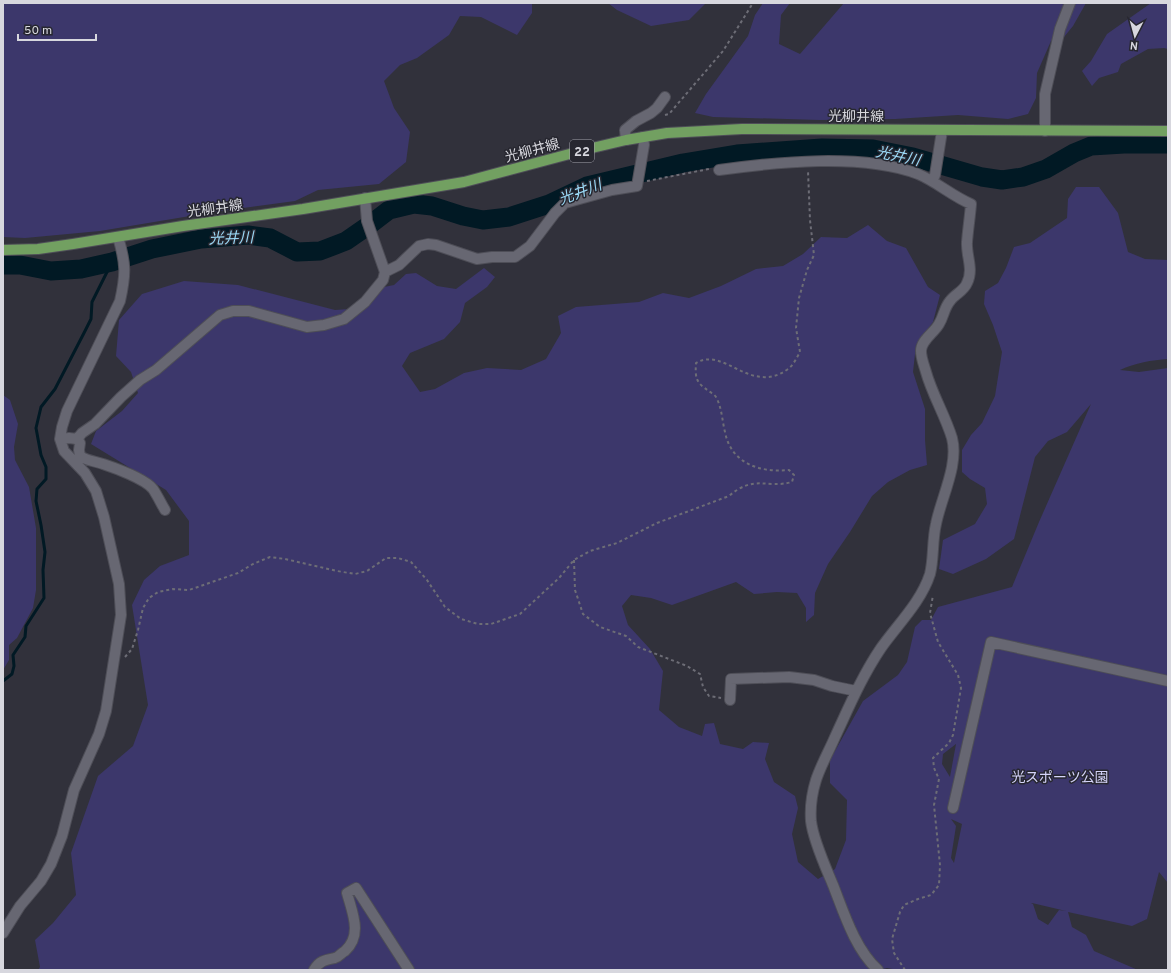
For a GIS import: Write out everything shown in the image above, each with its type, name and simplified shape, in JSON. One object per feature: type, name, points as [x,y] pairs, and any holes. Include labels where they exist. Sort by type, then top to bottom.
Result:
[{"type":"main road","name":"光柳井線","points":[[3,250],[38,249],[183,226],[290,212],[464,182],[626,140],[675,133],[742,129],[1168,132]]},
{"type":"street","points":[[1045,130],[1045,94],[1060,29],[1070,3]]},
{"type":"street","points":[[626,140],[625,130],[636,121],[651,113],[665,97]]},
{"type":"street","points":[[933,178],[942,131]]},
{"type":"street","points":[[385,272],[400,265],[419,246],[428,244],[436,245],[477,259],[492,257],[515,257],[530,246],[555,213],[565,203],[612,190],[637,186],[639,167],[644,145],[643,137]]},
{"type":"street","points":[[718,170],[808,162],[848,161],[866,163],[900,169],[933,178],[956,198],[971,204],[967,244],[970,271],[967,284],[951,299],[946,306],[936,330],[925,341],[921,349],[922,359],[929,383],[952,439],[954,454],[951,471],[935,526],[932,560],[927,581],[914,605],[880,649],[856,691],[816,780],[811,804],[812,824],[821,856],[861,950],[878,970]]},
{"type":"street","points":[[77,439],[82,432],[95,424],[140,380],[156,370],[220,315],[233,310],[249,311],[307,327],[344,319],[365,302],[383,280],[385,272],[367,221],[365,198]]},
{"type":"street","points":[[3,933],[16,912],[41,881],[51,864],[62,836],[74,790],[99,734],[106,711],[121,615],[119,584],[104,517],[96,491],[85,473],[64,451],[60,439],[67,411],[120,301],[124,283],[125,268],[118,237]]},
{"type":"street","points":[[60,439],[77,439]]},
{"type":"street","points":[[77,439],[80,443],[80,456],[119,470],[145,482],[152,488],[165,510]]},
{"type":"street","points":[[953,808],[990,642],[1168,681]]},
{"type":"street","points":[[730,700],[731,679],[789,677],[814,680],[832,686],[856,691]]},
{"type":"street","points":[[314,970],[317,964],[324,960],[337,957],[348,948],[353,940],[356,930],[347,892],[356,888],[409,970]]},
{"type":"path","points":[[651,113],[654,116],[661,117],[669,114],[723,51],[753,3]]},
{"type":"path","points":[[114,661],[124,658],[132,649],[143,608],[149,598],[158,592],[173,589],[190,590],[238,573],[253,564],[270,557],[356,574],[368,571],[386,558],[398,558],[411,562],[427,580],[445,607],[461,620],[478,624],[491,624],[520,614],[559,578],[574,560],[590,551],[617,543],[657,523],[729,496],[738,488],[751,483],[780,485],[792,482],[794,475],[789,470],[770,470],[751,466],[740,460],[730,448],[725,434],[721,410],[715,395],[699,385],[695,374],[696,363],[702,359],[713,359],[748,375],[771,378],[789,369],[800,352],[796,328],[799,298],[806,270],[814,255],[810,220],[808,162]]},
{"type":"path","points":[[638,182],[714,169],[718,170]]},
{"type":"path","points":[[574,560],[575,590],[583,614],[600,627],[626,636],[638,647],[687,666],[700,674],[703,687],[709,696],[730,700]]},
{"type":"path","points":[[905,970],[894,953],[892,939],[900,912],[904,906],[918,899],[932,895],[939,885],[940,865],[934,805],[939,779],[934,768],[933,758],[949,743],[954,735],[961,688],[958,674],[938,642],[930,613],[933,593]]},
{"type":"green space","points":[[3,3],[532,3],[532,13],[517,35],[481,17],[460,16],[449,35],[417,58],[400,65],[384,81],[394,108],[410,132],[406,162],[379,184],[318,190],[295,201],[214,212],[100,231],[25,238],[3,237]]},
{"type":"green space","points":[[608,3],[706,3],[689,20],[651,26],[617,10]]},
{"type":"green space","points":[[763,3],[790,3],[781,15],[779,44],[800,54],[844,3],[1086,3],[1073,26],[1064,37],[1051,41],[1037,73],[1036,98],[1028,114],[1008,119],[958,115],[895,119],[820,120],[713,117],[695,113],[706,94],[748,36],[755,15]]},
{"type":"green space","points":[[1151,3],[1168,3],[1168,49],[1148,49],[1121,64],[1118,72],[1099,78],[1092,86],[1082,71],[1091,61],[1107,34]]},
{"type":"green space","name":"光スポーツ公園","points":[[1076,187],[1099,187],[1118,213],[1128,252],[1145,259],[1168,260],[1168,359],[1144,362],[1120,370],[1139,372],[1168,368],[1168,883],[1159,872],[1147,919],[1132,926],[1068,912],[1072,927],[1086,935],[1094,951],[1138,970],[898,970],[887,968],[880,970],[38,970],[40,967],[35,940],[53,923],[76,895],[71,853],[98,776],[133,746],[148,705],[132,605],[144,580],[160,566],[189,555],[189,521],[166,490],[91,444],[96,431],[122,411],[138,393],[131,372],[116,356],[119,320],[142,294],[184,281],[238,285],[335,310],[364,308],[384,287],[394,285],[406,274],[416,273],[437,286],[456,289],[484,268],[495,277],[487,287],[465,303],[460,322],[444,339],[410,353],[402,366],[420,392],[435,389],[464,373],[487,368],[521,370],[546,359],[561,333],[558,316],[576,307],[639,302],[663,293],[689,298],[721,286],[756,269],[783,266],[803,254],[821,237],[847,238],[868,225],[887,241],[906,248],[928,287],[940,295],[933,322],[916,345],[913,372],[925,409],[927,465],[910,470],[888,482],[872,496],[828,564],[815,593],[814,615],[806,622],[806,608],[797,593],[777,592],[754,594],[736,582],[672,605],[651,598],[631,595],[622,606],[628,625],[650,649],[663,671],[659,710],[679,727],[702,736],[705,724],[714,723],[720,744],[743,749],[753,742],[769,743],[765,759],[774,782],[795,796],[798,808],[792,834],[798,862],[818,879],[835,869],[846,840],[847,800],[830,783],[830,760],[863,701],[898,675],[907,662],[915,627],[922,620],[931,620],[938,607],[1012,587],[1091,404],[1067,432],[1048,441],[1035,457],[1014,539],[986,559],[953,574],[939,569],[943,540],[975,524],[987,504],[985,488],[962,472],[962,450],[971,435],[982,423],[995,396],[1002,352],[984,304],[985,291],[998,283],[1006,268],[1014,247],[1030,243],[1067,218],[1068,199]],"holes":[[[956,744],[950,777],[942,764],[943,754]],[[951,819],[962,824],[954,863],[951,858],[956,826]],[[1031,903],[1066,911],[1059,910],[1048,925],[1038,919],[1033,904]]]},
{"type":"green space","points":[[3,395],[10,400],[18,424],[14,447],[15,460],[29,487],[36,528],[36,590],[33,608],[17,638],[9,645],[9,660],[3,670]]},
{"type":"waterway","name":"光井川","points":[[3,265],[20,265],[51,271],[81,269],[112,262],[152,249],[201,239],[248,235],[270,238],[297,252],[320,251],[346,241],[389,210],[414,204],[432,206],[463,216],[483,220],[509,217],[549,204],[587,186],[683,163],[737,154],[822,148],[873,149],[913,157],[982,177],[1002,180],[1023,177],[1046,169],[1074,153],[1091,146],[1168,144]]},
{"type":"waterway","points":[[3,681],[12,674],[14,666],[13,655],[25,637],[26,626],[44,598],[43,570],[45,552],[36,501],[37,489],[46,479],[46,467],[41,455],[36,428],[41,407],[55,389],[91,319],[92,302],[112,262]]}]
